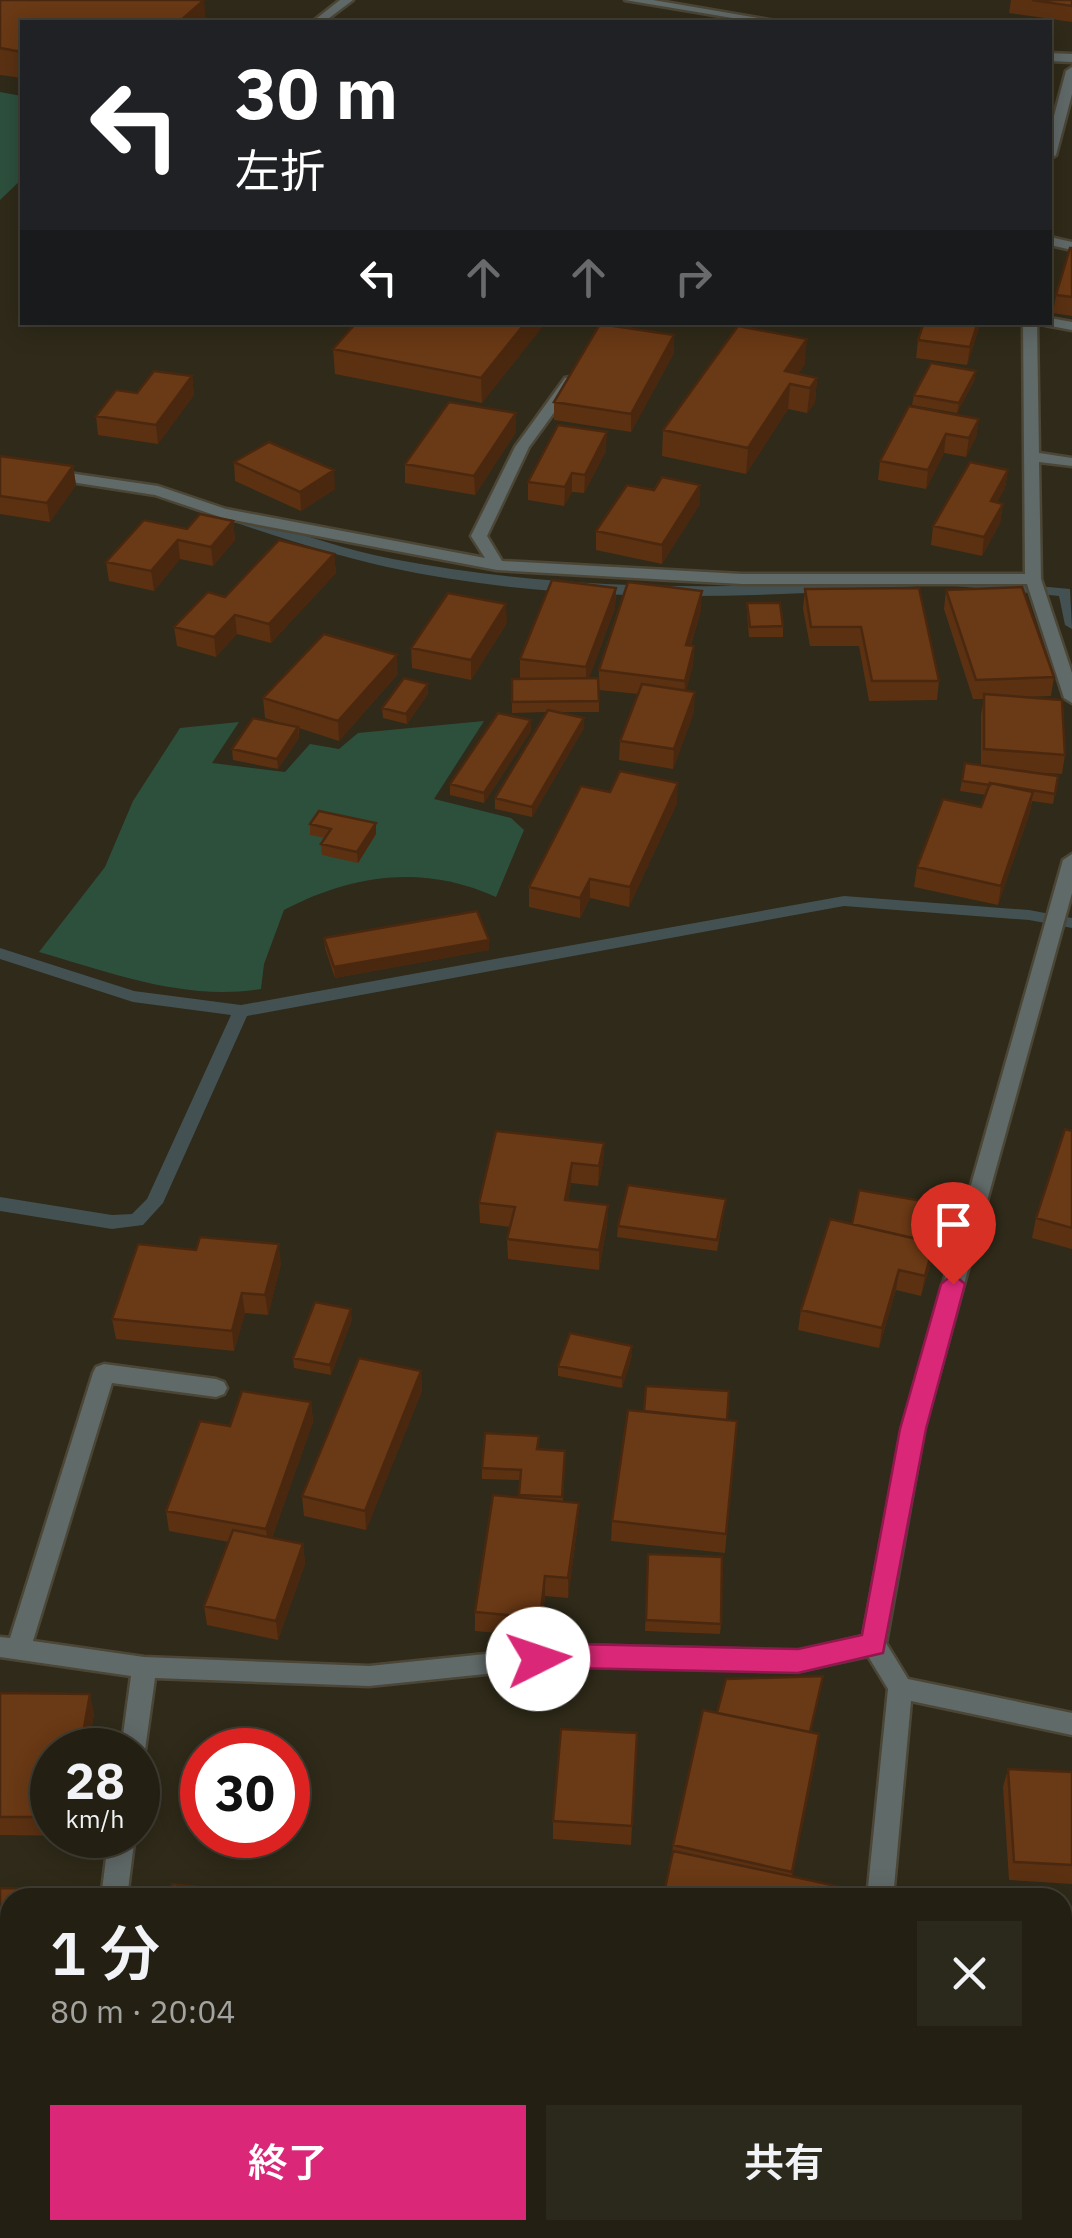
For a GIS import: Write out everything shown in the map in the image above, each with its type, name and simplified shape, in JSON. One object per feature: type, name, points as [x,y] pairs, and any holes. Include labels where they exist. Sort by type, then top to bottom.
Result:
[{"type":"street","points":[[320,20],[348,0]]},
{"type":"street","points":[[631,0],[761,20]]},
{"type":"street","points":[[1052,147],[1072,70]]},
{"type":"street","points":[[1030,325],[1033,579],[1052,647],[1072,698]]},
{"type":"street","points":[[496,565],[479,536],[522,447],[577,372]]},
{"type":"street","points":[[1032,456],[1072,462]]},
{"type":"street","points":[[0,466],[141,487],[223,514],[496,565],[742,578],[1033,579]]},
{"type":"street","points":[[881,1888],[900,1688],[874,1644],[913,1429],[1072,860]]},
{"type":"street","points":[[216,1388],[104,1373],[10,1647],[144,1667],[369,1676],[572,1655],[798,1661],[874,1644]]},
{"type":"street","points":[[136,1728],[144,1667]]},
{"type":"street","points":[[900,1688],[1072,1724]]},
{"type":"street","points":[[115,1888],[119,1858]]},
{"type":"green space","points":[[0,92],[20,96],[20,181],[0,200]]},
{"type":"green space","points":[[484,721],[434,799],[511,818],[524,830],[496,897],[442,880],[415,877],[362,881],[310,898],[284,910],[264,964],[261,989],[232,992],[176,988],[39,952],[105,867],[133,801],[180,728],[239,722],[212,763],[285,772],[310,744],[339,749],[358,733]]},
{"type":"building","points":[[0,0],[204,0],[181,20],[20,20],[20,52],[0,48]]},
{"type":"building","points":[[1032,0],[1072,0],[1072,6]]},
{"type":"building","points":[[1070,248],[1072,297],[1056,295]]},
{"type":"building","points":[[354,325],[524,325],[481,378],[333,349]]},
{"type":"building","points":[[599,325],[674,335],[631,414],[554,402]]},
{"type":"building","points":[[923,325],[977,325],[970,347],[918,340]]},
{"type":"building","points":[[738,326],[807,339],[785,371],[817,378],[810,388],[790,384],[748,448],[663,430]]},
{"type":"building","points":[[931,363],[976,371],[959,403],[914,395]]},
{"type":"building","points":[[154,371],[192,376],[156,425],[96,416],[116,390],[137,393]]},
{"type":"building","points":[[449,402],[516,413],[474,476],[405,464]]},
{"type":"building","points":[[909,406],[979,419],[969,438],[946,434],[928,470],[880,461]]},
{"type":"building","points":[[558,425],[607,432],[585,475],[572,473],[565,487],[528,482]]},
{"type":"building","points":[[269,442],[334,470],[300,492],[234,462]]},
{"type":"building","points":[[0,456],[73,466],[47,503],[0,496]]},
{"type":"building","points":[[970,462],[1008,470],[991,501],[1003,504],[984,537],[933,526]]},
{"type":"building","points":[[662,477],[700,485],[662,545],[596,531],[627,485],[654,490]]},
{"type":"building","points":[[200,514],[233,521],[211,547],[178,540],[151,571],[106,562],[144,520],[187,529]]},
{"type":"building","points":[[279,540],[334,554],[269,624],[235,615],[214,637],[174,627],[208,592],[225,597]]},
{"type":"building","points":[[552,580],[616,588],[586,667],[520,659]]},
{"type":"building","points":[[628,582],[702,591],[686,645],[694,646],[685,681],[599,670]]},
{"type":"building","points":[[1022,587],[1054,677],[976,680],[946,590]]},
{"type":"building","points":[[919,588],[939,681],[872,681],[861,627],[811,627],[805,589]]},
{"type":"building","points":[[448,593],[506,604],[471,660],[411,648]]},
{"type":"building","points":[[747,603],[780,603],[783,626],[750,627]]},
{"type":"building","points":[[324,634],[397,655],[338,721],[263,698]]},
{"type":"building","points":[[404,678],[428,684],[406,714],[382,708]]},
{"type":"building","points":[[598,678],[599,701],[512,702],[512,679]]},
{"type":"building","points":[[642,684],[695,692],[674,749],[620,741]]},
{"type":"building","points":[[984,694],[1062,700],[1065,755],[984,749]]},
{"type":"building","points":[[548,710],[584,718],[532,807],[495,798]]},
{"type":"building","points":[[498,713],[531,720],[484,793],[450,784]]},
{"type":"building","points":[[253,718],[298,727],[277,759],[232,749]]},
{"type":"building","points":[[965,763],[1058,776],[1055,794],[962,781]]},
{"type":"building","points":[[620,771],[678,783],[630,887],[590,879],[580,898],[529,887],[581,786],[610,792]]},
{"type":"building","points":[[990,783],[1033,792],[1001,886],[917,867],[943,799],[981,807]]},
{"type":"building","points":[[319,811],[376,823],[357,852],[321,844],[331,829],[310,824]]},
{"type":"building","points":[[477,911],[489,940],[334,967],[324,938]]},
{"type":"building","points":[[1065,1129],[1072,1131],[1072,1228],[1036,1218]]},
{"type":"building","points":[[496,1131],[604,1143],[599,1166],[572,1163],[565,1200],[608,1205],[599,1250],[507,1239],[515,1207],[479,1203]]},
{"type":"building","points":[[628,1185],[726,1199],[717,1240],[618,1226]]},
{"type":"building","points":[[859,1190],[934,1203],[926,1241],[852,1224]]},
{"type":"building","points":[[830,1219],[934,1243],[925,1276],[899,1270],[882,1328],[801,1310]]},
{"type":"building","points":[[200,1237],[279,1244],[265,1295],[242,1293],[232,1331],[112,1319],[138,1244],[196,1250]]},
{"type":"building","points":[[315,1302],[351,1309],[330,1365],[293,1358]]},
{"type":"building","points":[[570,1333],[632,1346],[622,1378],[558,1366]]},
{"type":"building","points":[[359,1358],[421,1371],[365,1511],[302,1496]]},
{"type":"building","points":[[646,1386],[729,1391],[727,1420],[644,1411]]},
{"type":"building","points":[[242,1391],[311,1402],[266,1529],[166,1511],[200,1421],[230,1426]]},
{"type":"building","points":[[628,1410],[737,1421],[726,1534],[612,1521]]},
{"type":"building","points":[[485,1433],[539,1436],[537,1449],[565,1451],[562,1497],[519,1495],[521,1470],[482,1468]]},
{"type":"building","points":[[493,1495],[579,1503],[568,1578],[545,1576],[540,1618],[475,1612]]},
{"type":"building","points":[[233,1530],[303,1544],[276,1621],[204,1606]]},
{"type":"building","points":[[648,1554],[722,1557],[721,1624],[646,1620]]},
{"type":"building","points":[[823,1676],[810,1732],[717,1713],[726,1679]]},
{"type":"building","points":[[0,1693],[90,1694],[84,1728],[30,1728],[30,1817],[0,1817]]},
{"type":"building","points":[[703,1710],[819,1734],[792,1872],[673,1845]]},
{"type":"building","points":[[561,1729],[637,1733],[632,1826],[553,1821]]},
{"type":"building","points":[[1008,1769],[1072,1772],[1072,1865],[1014,1862]]},
{"type":"building","points":[[673,1851],[841,1887],[841,1888],[665,1888]]},
{"type":"building","points":[[172,1884],[208,1888],[171,1888]]},
{"type":"waterway","points":[[224,514],[305,542],[390,563],[478,578],[567,587],[746,591],[919,582]]},
{"type":"waterway","points":[[950,582],[1065,592],[1072,625]]},
{"type":"waterway","points":[[241,1011],[844,901],[1029,915],[1072,923]]},
{"type":"waterway","points":[[0,953],[133,996],[241,1011]]},
{"type":"waterway","points":[[0,1204],[112,1222],[137,1220],[154,1203],[241,1011]]},
{"type":"route","points":[[538,1659],[572,1655],[798,1661],[874,1644],[913,1429],[953,1284]]}]
